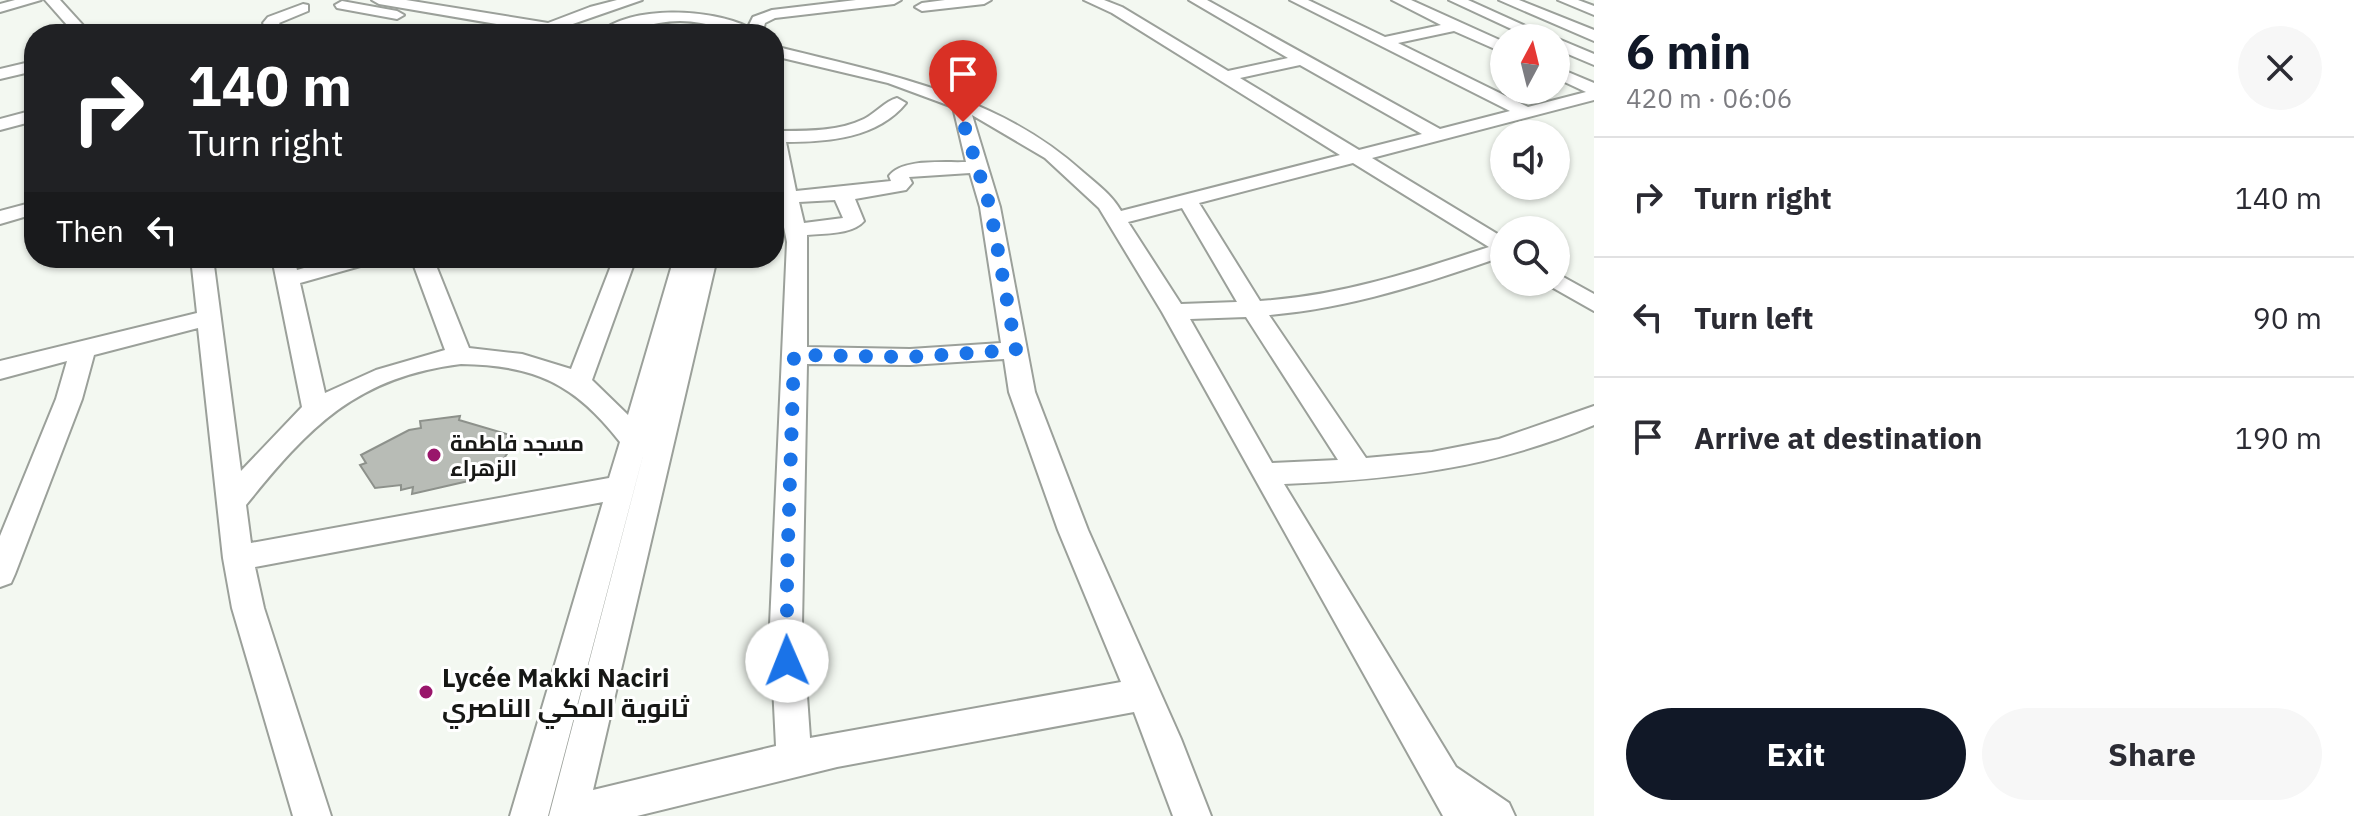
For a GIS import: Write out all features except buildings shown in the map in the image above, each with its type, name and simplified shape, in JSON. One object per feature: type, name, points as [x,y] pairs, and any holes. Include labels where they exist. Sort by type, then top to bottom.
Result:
[{"type":"street","points":[[0,8],[34,0],[55,24]]},
{"type":"street","points":[[52,0],[74,24]]},
{"type":"street","points":[[379,0],[525,24]]},
{"type":"street","points":[[410,5],[434,0]]},
{"type":"street","points":[[732,24],[762,0]]},
{"type":"street","points":[[756,24],[758,20],[772,14],[894,0]]},
{"type":"street","points":[[922,7],[984,0]]},
{"type":"street","points":[[1196,0],[1437,135]]},
{"type":"street","points":[[1297,0],[1527,113]]},
{"type":"street","points":[[1399,0],[1490,42]]},
{"type":"street","points":[[1456,0],[1512,24]]},
{"type":"street","points":[[1506,0],[1594,36]]},
{"type":"street","points":[[1565,0],[1594,11]]},
{"type":"street","points":[[1103,1],[1490,239]]},
{"type":"street","points":[[559,24],[613,2],[634,24],[700,19],[726,24]]},
{"type":"street","points":[[272,24],[273,20],[326,3],[451,24]]},
{"type":"street","points":[[700,19],[723,5]]},
{"type":"street","points":[[1383,42],[1455,26]]},
{"type":"street","points":[[1570,49],[1594,60]]},
{"type":"street","points":[[784,54],[893,79],[961,104],[1017,131],[1052,154],[1088,184],[1123,226],[1464,816]]},
{"type":"street","points":[[1226,76],[1302,60]]},
{"type":"street","points":[[784,64],[812,62]]},
{"type":"street","points":[[0,74],[24,68]]},
{"type":"street","points":[[1570,79],[1594,92]]},
{"type":"street","points":[[1365,161],[1437,135],[1527,113],[1594,92]]},
{"type":"street","points":[[784,139],[852,129],[889,113],[897,103]]},
{"type":"street","points":[[961,104],[990,207],[1022,392],[1043,452],[1192,816]]},
{"type":"street","points":[[1123,226],[1365,161],[1594,106]]},
{"type":"street","points":[[0,125],[24,118]]},
{"type":"street","points":[[784,141],[825,146]]},
{"type":"street","points":[[789,197],[899,186],[902,172],[979,167]]},
{"type":"street","points":[[784,175],[796,230],[786,625],[794,758]]},
{"type":"street","points":[[796,230],[844,225],[854,221],[843,194]]},
{"type":"street","points":[[0,202],[24,195]]},
{"type":"street","points":[[1191,207],[1253,309],[1358,469]]},
{"type":"street","points":[[0,218],[24,211]]},
{"type":"street","points":[[1174,312],[1253,309],[1330,301],[1379,290],[1490,253]]},
{"type":"street","points":[[203,268],[238,558],[248,608],[312,816]]},
{"type":"street","points":[[426,268],[460,356]]},
{"type":"street","points":[[578,384],[621,268]]},
{"type":"street","points":[[529,816],[682,268]]},
{"type":"street","points":[[704,268],[568,815],[794,758],[1144,694]]},
{"type":"street","points":[[285,269],[316,410]]},
{"type":"street","points":[[1570,289],[1594,304]]},
{"type":"street","points":[[0,370],[210,317]]},
{"type":"street","points":[[0,574],[69,399],[83,349]]},
{"type":"street","points":[[794,355],[910,357],[1016,350]]},
{"type":"street","points":[[232,502],[288,435],[316,410],[372,381],[414,365],[460,356],[535,367],[578,384],[612,413],[633,440]]},
{"type":"street","points":[[1264,474],[1358,469],[1488,451],[1531,440],[1594,415]]},
{"type":"street","points":[[238,558],[621,487]]},
{"type":"street","points":[[1438,773],[1441,816]]},
{"type":"street","points":[[1438,773],[1496,816]]},
{"type":"place","name":"مسجد فاطمة الزهراء","points":[[434,455]]},
{"type":"place","name":"Lycée Makki Naciri ثانوية المكي الناصري","points":[[426,692]]},
{"type":"route","points":[[787,661],[794,355],[910,357],[1016,350],[990,207],[963,122]]}]
